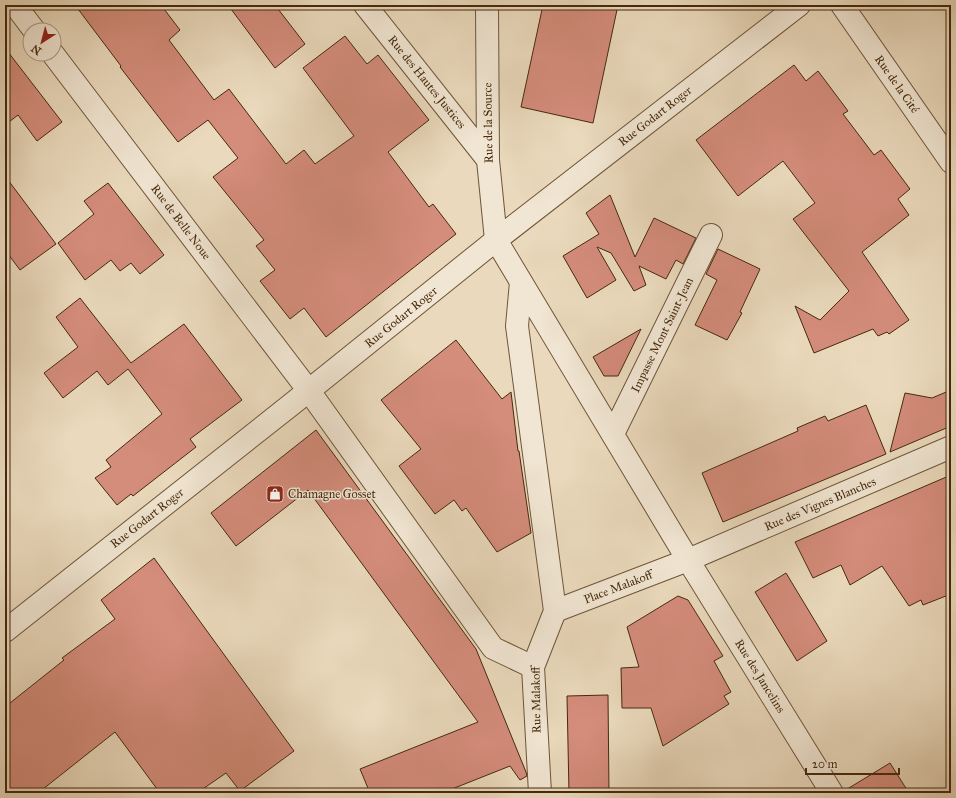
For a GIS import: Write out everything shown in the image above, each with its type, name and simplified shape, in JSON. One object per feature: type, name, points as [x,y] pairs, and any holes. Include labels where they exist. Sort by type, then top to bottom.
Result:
[{"type":"street","points":[[15,5],[28,22]]},
{"type":"street","name":"Rue des Hautes Justices","points":[[365,5],[488,160]]},
{"type":"street","name":"Rue de la Source","points":[[487,5],[488,160],[496,240]]},
{"type":"street","name":"Rue Godart Roger","points":[[5,631],[309,391],[496,240],[799,5]]},
{"type":"street","name":"Rue de la Cité","points":[[842,5],[951,162]]},
{"type":"street","name":"Rue de Belle Noue","points":[[59,62],[309,391],[493,648],[533,667]]},
{"type":"street","name":"Impasse Mont Saint-Jean","points":[[613,434],[711,235]]},
{"type":"street","points":[[496,240],[688,560]]},
{"type":"street","points":[[521,282],[517,326],[555,611]]},
{"type":"street","name":"Rue des Vignes Blanches","points":[[688,560],[951,448]]},
{"type":"street","name":"Place Malakoff","points":[[555,611],[688,560]]},
{"type":"street","name":"Rue des Jancelins","points":[[688,560],[832,793]]},
{"type":"street","name":"Rue Malakoff","points":[[540,793],[533,667],[555,611]]},
{"type":"building","points":[[75,5],[161,5],[180,30],[169,40],[214,100],[229,89],[286,164],[304,150],[315,164],[354,136],[303,68],[345,36],[367,64],[378,55],[429,120],[388,152],[429,207],[433,204],[456,234],[326,337],[304,308],[290,319],[260,281],[275,270],[256,246],[264,240],[213,177],[238,158],[208,120],[178,142],[120,67],[121,66]]},
{"type":"building","points":[[228,5],[275,5],[305,44],[275,68]]},
{"type":"building","points":[[543,5],[618,5],[593,123],[521,107]]},
{"type":"building","points":[[5,48],[62,122],[37,141],[18,115],[5,125]]},
{"type":"building","points":[[794,65],[806,81],[818,71],[848,111],[843,114],[874,155],[881,150],[910,189],[898,199],[909,215],[862,252],[909,320],[889,334],[887,332],[878,336],[873,329],[814,353],[795,306],[820,320],[849,291],[793,219],[815,203],[783,161],[738,196],[696,140]]},
{"type":"building","points":[[5,176],[56,244],[20,270],[5,250]]},
{"type":"building","points":[[108,183],[164,255],[140,274],[131,263],[120,271],[111,260],[85,280],[58,243],[94,214],[84,201]]},
{"type":"building","points":[[610,195],[635,257],[654,218],[696,238],[683,264],[676,260],[666,279],[639,266],[646,285],[634,291],[611,253],[597,247],[616,280],[587,298],[563,256],[599,234],[586,213]]},
{"type":"building","points":[[718,249],[760,269],[740,312],[742,313],[727,340],[695,325],[717,280],[706,274]]},
{"type":"building","points":[[80,298],[131,363],[184,324],[242,400],[190,439],[196,447],[133,496],[131,494],[117,505],[95,478],[111,467],[106,460],[162,414],[128,369],[108,385],[97,371],[63,398],[44,373],[78,347],[56,317]]},
{"type":"building","points":[[641,329],[618,376],[604,376],[593,357]]},
{"type":"building","points":[[456,340],[502,399],[511,392],[518,451],[531,533],[497,552],[466,508],[462,511],[454,500],[435,514],[399,466],[421,449],[381,400]]},
{"type":"building","points":[[951,390],[951,426],[890,452],[905,393],[932,398]]},
{"type":"building","points":[[866,405],[886,454],[723,522],[702,473],[798,431],[797,428],[825,416],[828,421]]},
{"type":"building","points":[[316,430],[476,649],[527,776],[520,780],[510,766],[442,793],[370,793],[360,769],[478,722],[308,490],[236,546],[211,513]]},
{"type":"building","points":[[951,475],[951,594],[923,605],[921,600],[909,606],[882,566],[850,585],[841,565],[813,578],[795,542]]},
{"type":"building","points":[[154,558],[294,751],[240,791],[226,773],[197,793],[160,793],[115,732],[38,793],[5,793],[5,707],[64,660],[62,658],[115,619],[101,600]]},
{"type":"building","points":[[786,573],[827,641],[797,661],[755,592]]},
{"type":"building","points":[[678,596],[688,600],[723,656],[714,661],[731,692],[724,696],[729,704],[663,746],[651,708],[622,708],[621,668],[639,667],[627,627]]},
{"type":"building","points":[[608,695],[609,793],[569,793],[567,696]]},
{"type":"building","points":[[890,763],[909,793],[844,793],[844,791]]},
{"type":"place","name":"Chamagne Gosset","points":[[275,494]]}]
